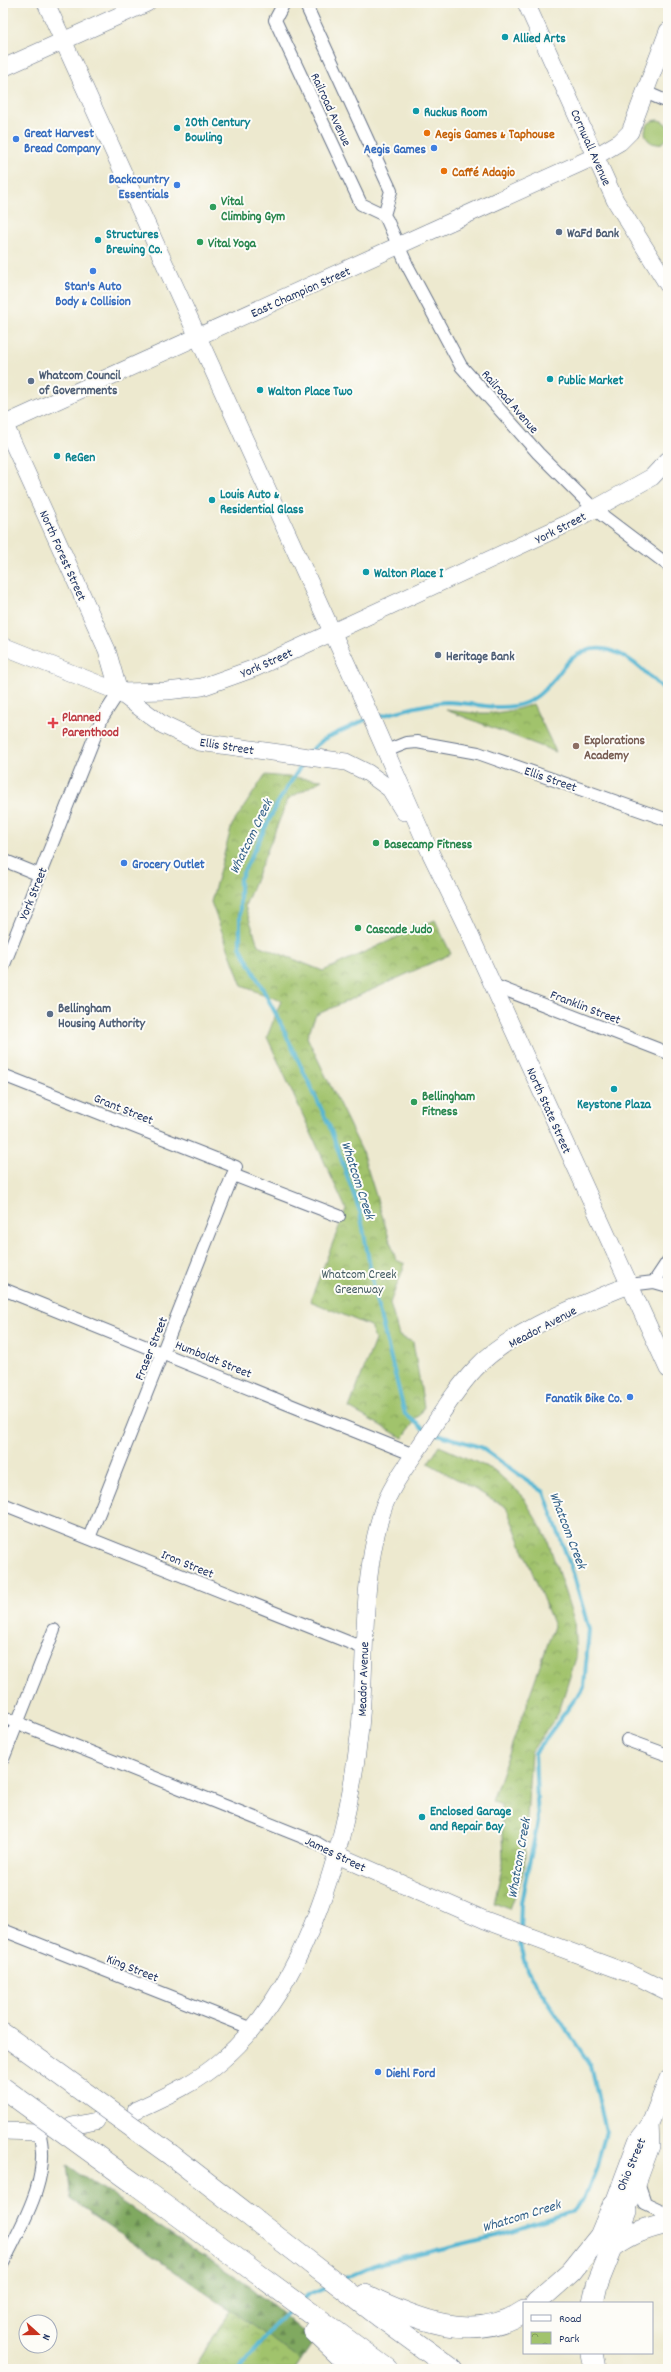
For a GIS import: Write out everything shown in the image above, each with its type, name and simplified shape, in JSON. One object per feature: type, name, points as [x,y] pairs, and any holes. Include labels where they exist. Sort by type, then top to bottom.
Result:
[{"type":"highway","points":[[3,2034],[171,2155],[331,2279],[384,2312],[452,2369]]},
{"type":"highway","points":[[3,2088],[248,2268],[361,2363],[387,2369]]},
{"type":"highway","points":[[593,2302],[611,2248],[620,2208]]},
{"type":"highway","points":[[537,2302],[571,2272],[620,2208]]},
{"type":"highway","points":[[611,2248],[638,2231],[668,2223]]},
{"type":"highway","points":[[384,2312],[427,2322],[460,2327],[498,2323],[523,2311]]},
{"type":"highway","points":[[591,2354],[594,2369]]},
{"type":"street","points":[[46,3],[386,749],[430,852]]},
{"type":"street","points":[[3,68],[147,3]]},
{"type":"street","name":"Railroad Avenue","points":[[284,3],[275,20],[360,204],[384,215]]},
{"type":"street","name":"Railroad Avenue","points":[[305,3],[391,191],[384,215],[398,246],[461,366],[538,453],[594,510],[668,565]]},
{"type":"street","name":"Cornwall Avenue","points":[[526,3],[615,200],[668,285]]},
{"type":"street","name":"East Champion Street","points":[[4,423],[198,337],[596,156],[620,142],[630,132],[668,31]]},
{"type":"street","points":[[645,92],[668,102]]},
{"type":"street","name":"North Forest Street","points":[[4,423],[107,650],[118,692]]},
{"type":"street","name":"York Street","points":[[3,967],[102,718],[118,692],[167,691],[202,687],[255,668],[332,631],[529,542],[594,510],[652,477],[668,460]]},
{"type":"street","name":"Ellis Street","points":[[3,646],[118,692],[163,725],[184,737],[216,745],[335,759],[346,762],[368,773],[390,789],[430,852]]},
{"type":"street","name":"Ellis Street","points":[[386,749],[406,742],[416,742],[478,753],[668,820]]},
{"type":"street","name":"North State Street","points":[[430,852],[668,1369]]},
{"type":"street","points":[[3,860],[40,875]]},
{"type":"street","name":"Franklin Street","points":[[493,986],[668,1053]]},
{"type":"street","name":"Grant Street","points":[[3,1075],[339,1216]]},
{"type":"street","name":"Fraser Street","points":[[90,1538],[234,1171]]},
{"type":"street","points":[[654,1282],[668,1261]]},
{"type":"street","points":[[629,1285],[654,1282],[668,1286]]},
{"type":"street","name":"Meador Avenue","points":[[136,2110],[186,2087],[207,2073],[231,2052],[253,2029],[276,1996],[302,1947],[332,1872],[337,1855],[360,1726],[363,1648],[369,1573],[383,1510],[399,1477],[453,1396],[476,1367],[513,1339],[566,1312],[629,1285]]},
{"type":"street","name":"Humboldt Street","points":[[3,1288],[414,1455]]},
{"type":"street","name":"Iron Street","points":[[3,1504],[363,1648]]},
{"type":"street","points":[[3,1759],[54,1630]]},
{"type":"street","name":"James Street","points":[[3,1717],[315,1842],[337,1855],[484,1920],[636,1976],[668,1992]]},
{"type":"street","points":[[627,1740],[668,1756]]},
{"type":"street","name":"King Street","points":[[3,1930],[253,2029]]},
{"type":"street","name":"Ohio Street","points":[[620,2208],[637,2141],[650,2124],[668,2078]]},
{"type":"street","points":[[72,2126],[96,2121]]},
{"type":"street","name":"Ohio Street","points":[[620,2208],[638,2182],[651,2146],[650,2124]]},
{"type":"street","points":[[3,2131],[39,2132],[43,2145],[36,2190],[23,2227],[3,2263]]},
{"type":"street","points":[[638,2182],[645,2203],[660,2210],[668,2218]]},
{"type":"green space","points":[[657,120],[665,124],[669,132],[665,140],[657,144],[649,140],[645,132],[649,124]]},
{"type":"green space","points":[[533,704],[556,752],[446,710],[490,713],[510,711]]},
{"type":"green space","name":"Whatcom Creek Greenway","points":[[265,775],[322,780],[288,799],[245,906],[258,945],[323,971],[435,920],[451,954],[316,1015],[307,1037],[362,1151],[396,1260],[405,1264],[390,1303],[399,1336],[413,1342],[424,1407],[403,1438],[349,1408],[375,1340],[370,1326],[310,1301],[346,1209],[267,1037],[281,1001],[242,986],[211,902],[232,825]]},
{"type":"green space","points":[[439,1446],[494,1470],[522,1495],[547,1538],[574,1620],[576,1658],[558,1714],[531,1752],[524,1870],[510,1909],[494,1903],[503,1863],[501,1805],[492,1801],[554,1626],[506,1507],[428,1463]]},
{"type":"green space","points":[[67,2165],[252,2288],[314,2341],[295,2369],[194,2369],[230,2310],[71,2199]]},
{"type":"green space","points":[[230,2310],[301,2360],[295,2369],[194,2369]]},
{"type":"waterway","name":"Whatcom Creek","points":[[376,717],[420,706],[447,702],[497,707],[521,704],[538,696],[571,659],[585,651],[598,649],[611,651],[624,656],[636,664],[668,694]]},
{"type":"waterway","name":"Whatcom Creek","points":[[309,752],[324,739],[367,719]]},
{"type":"waterway","name":"Whatcom Creek","points":[[304,761],[277,804],[240,879],[240,946],[277,1016],[329,1125],[360,1212],[376,1299],[405,1414],[425,1430]]},
{"type":"waterway","name":"Whatcom Creek","points":[[434,1433],[480,1447],[544,1492],[574,1576],[589,1630],[584,1687],[535,1753],[538,1822],[521,1902],[520,1929]]},
{"type":"waterway","name":"Whatcom Creek","points":[[341,2280],[377,2264],[496,2236],[572,2211],[584,2199],[597,2166],[606,2131],[591,2066],[527,1971],[521,1950],[520,1938]]},
{"type":"waterway","name":"Whatcom Creek","points":[[303,2300],[309,2294],[328,2286]]},
{"type":"waterway","name":"Whatcom Creek","points":[[240,2369],[275,2324],[293,2308]]},
{"type":"place","name":"Allied Arts","points":[[505,37]]},
{"type":"place","name":"Ruckus Room","points":[[416,111]]},
{"type":"place","name":"20th Century Bowling","points":[[177,128]]},
{"type":"place","name":"Aegis Games & Taphouse","points":[[427,133]]},
{"type":"place","name":"Great Harvest Bread Company","points":[[16,139]]},
{"type":"place","name":"Aegis Games","points":[[434,148]]},
{"type":"place","name":"Caffé Adagio","points":[[444,171]]},
{"type":"place","name":"Backcountry Essentials","points":[[177,185]]},
{"type":"place","name":"Vital Climbing Gym","points":[[213,207]]},
{"type":"place","name":"WaFd Bank","points":[[559,232]]},
{"type":"place","name":"Structures Brewing Co.","points":[[98,240]]},
{"type":"place","name":"Vital Yoga","points":[[200,242]]},
{"type":"place","name":"Stan's Auto Body & Collision","points":[[93,271]]},
{"type":"place","name":"Public Market","points":[[550,379]]},
{"type":"place","name":"Whatcom Council of Governments","points":[[31,381]]},
{"type":"place","name":"Walton Place Two","points":[[260,390]]},
{"type":"place","name":"ReGen","points":[[57,456]]},
{"type":"place","name":"Louis Auto & Residential Glass","points":[[212,500]]},
{"type":"place","name":"Walton Place I","points":[[366,572]]},
{"type":"place","name":"Heritage Bank","points":[[438,655]]},
{"type":"place","name":"Planned Parenthood","points":[[53,723]]},
{"type":"place","name":"Explorations Academy","points":[[576,746]]},
{"type":"place","name":"Basecamp Fitness","points":[[376,843]]},
{"type":"place","name":"Grocery Outlet","points":[[124,863]]},
{"type":"place","name":"Cascade Judo","points":[[358,928]]},
{"type":"place","name":"Bellingham Housing Authority","points":[[50,1014]]},
{"type":"place","name":"Keystone Plaza","points":[[614,1089]]},
{"type":"place","name":"Bellingham Fitness","points":[[414,1102]]},
{"type":"place","name":"Fanatik Bike Co.","points":[[630,1397]]},
{"type":"place","name":"Enclosed Garage and Repair Bay","points":[[422,1817]]},
{"type":"place","name":"Diehl Ford","points":[[378,2072]]}]
